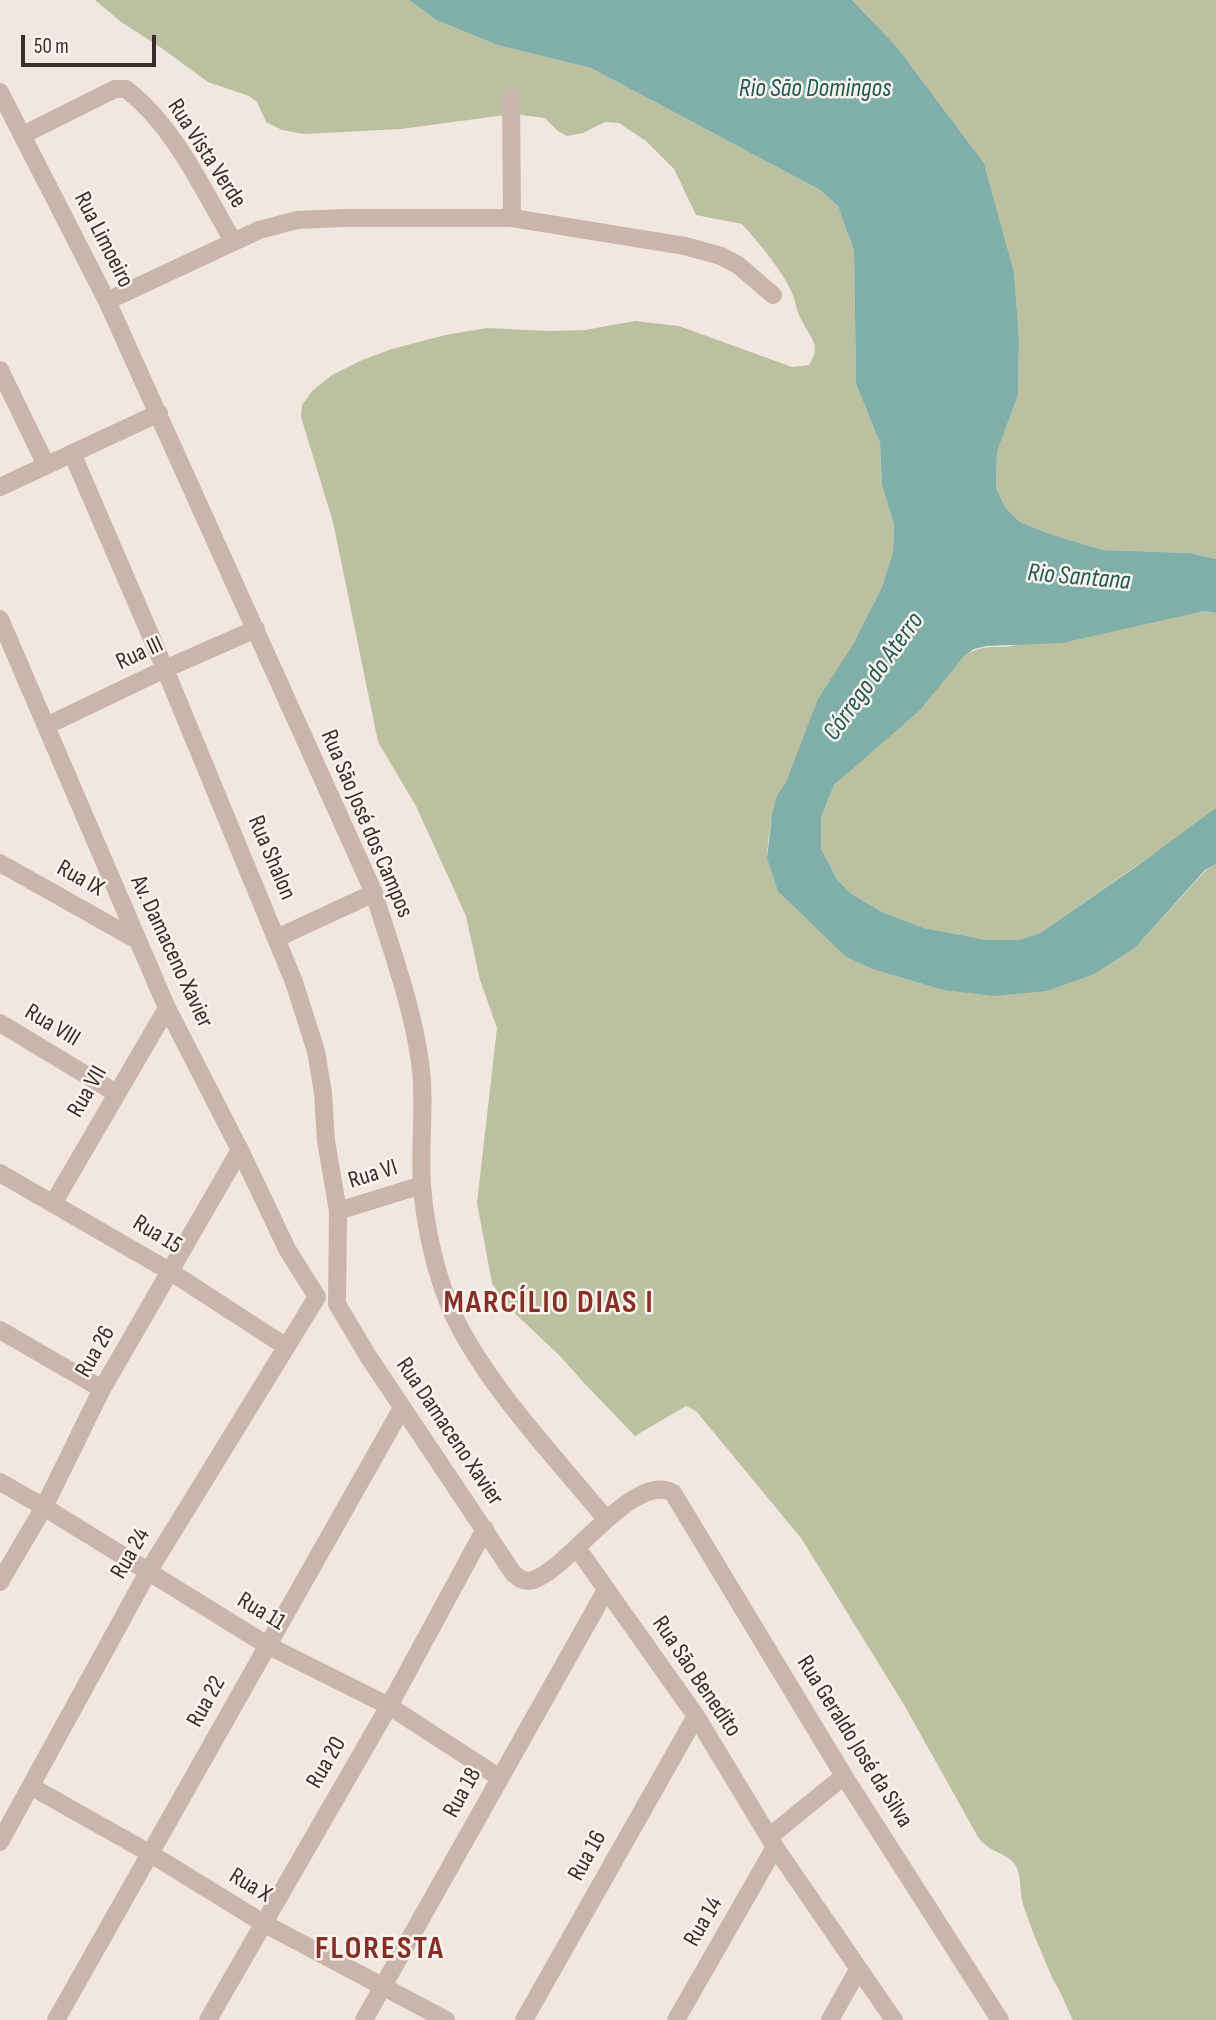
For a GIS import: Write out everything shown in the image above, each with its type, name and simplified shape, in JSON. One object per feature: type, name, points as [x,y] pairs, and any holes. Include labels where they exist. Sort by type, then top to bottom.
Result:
[{"type":"street","name":"Rua Vista Verde","points":[[23,135],[115,89],[126,89],[152,111],[185,157],[233,241]]},
{"type":"street","name":"Rua Limoeiro","points":[[0,92],[4,112],[23,135],[107,301],[159,413]]},
{"type":"street","points":[[511,97],[512,218]]},
{"type":"street","points":[[107,301],[268,227],[297,220],[344,218],[512,218],[685,246],[721,256],[738,265],[773,295]]},
{"type":"street","points":[[0,370],[46,465]]},
{"type":"street","points":[[0,487],[159,413]]},
{"type":"street","name":"Rua São José dos Campos","points":[[159,413],[298,729],[374,893],[405,992],[420,1064],[422,1185],[439,1274],[453,1315],[482,1363],[521,1417],[606,1518]]},
{"type":"street","name":"Rua Shalon","points":[[72,453],[277,938],[316,1051],[323,1093],[326,1141],[338,1211],[337,1304]]},
{"type":"street","name":"Av. Damaceno Xavier","points":[[0,619],[135,939],[167,1008],[287,1249],[317,1297]]},
{"type":"street","name":"Rua III","points":[[46,726],[165,668],[256,629]]},
{"type":"street","name":"Rua IX","points":[[0,863],[135,939]]},
{"type":"street","points":[[277,938],[374,893]]},
{"type":"street","name":"Rua VII","points":[[54,1202],[167,1008]]},
{"type":"street","name":"Rua VIII","points":[[0,1023],[116,1093]]},
{"type":"street","name":"Rua 26","points":[[0,1583],[44,1507],[102,1389],[240,1150]]},
{"type":"street","name":"Rua 15","points":[[0,1173],[171,1272],[285,1346]]},
{"type":"street","name":"Rua VI","points":[[338,1211],[422,1185]]},
{"type":"street","points":[[317,1297],[337,1304]]},
{"type":"street","name":"Rua 24","points":[[0,1842],[148,1572],[317,1297]]},
{"type":"street","name":"Rua Damaceno Xavier","points":[[337,1304],[402,1408],[513,1573],[521,1580],[531,1581],[577,1548]]},
{"type":"street","points":[[0,1330],[102,1389]]},
{"type":"street","name":"Rua 22","points":[[56,2020],[402,1408]]},
{"type":"street","name":"Rua 11","points":[[0,1482],[267,1645],[389,1706],[500,1778]]},
{"type":"street","name":"Rua Geraldo José da Silva","points":[[606,1518],[636,1497],[656,1491],[669,1490],[678,1498],[844,1776],[1000,2020]]},
{"type":"street","points":[[577,1548],[606,1518]]},
{"type":"street","name":"Rua 20","points":[[208,2020],[389,1706],[485,1529]]},
{"type":"street","name":"Rua São Benedito","points":[[577,1548],[696,1716],[772,1842],[894,2020]]},
{"type":"street","name":"Rua 18","points":[[364,2020],[606,1590]]},
{"type":"street","name":"Rua 16","points":[[524,2020],[696,1716]]},
{"type":"street","points":[[772,1842],[844,1776]]},
{"type":"street","name":"Rua X","points":[[32,1787],[151,1854],[263,1923],[446,2020]]},
{"type":"street","name":"Rua 14","points":[[676,2020],[772,1842]]},
{"type":"street","points":[[830,2020],[858,1970]]},
{"type":"green space","points":[[95,0],[409,0],[436,20],[497,45],[591,68],[820,190],[838,206],[854,251],[856,384],[880,443],[882,485],[894,525],[893,552],[882,587],[777,800],[770,828],[767,858],[846,957],[872,969],[943,990],[1093,974],[1135,948],[1206,870],[1216,864],[1216,2020],[1073,2020],[1030,1923],[1016,1866],[1013,1861],[988,1847],[978,1837],[903,1703],[801,1538],[696,1411],[686,1406],[635,1436],[560,1356],[505,1304],[492,1283],[477,1203],[497,1028],[480,980],[466,916],[416,806],[378,742],[333,522],[301,417],[302,405],[312,391],[332,375],[362,360],[445,335],[487,328],[585,330],[635,321],[679,326],[792,367],[809,365],[815,352],[814,342],[800,318],[788,285],[742,224],[696,215],[674,169],[646,141],[619,123],[605,122],[583,133],[567,136],[545,118],[513,114],[401,129],[304,134],[282,130],[266,122],[257,102],[249,96],[208,82],[121,22]]},
{"type":"green space","points":[[852,0],[1216,0],[1216,559],[1190,553],[1103,550],[1020,522],[1005,507],[996,487],[997,452],[1018,395],[1019,338],[1014,272],[984,163],[897,47]]},
{"type":"green space","points":[[1204,611],[1216,613],[1216,808],[1205,818],[1040,933],[1019,940],[987,940],[924,928],[882,912],[850,893],[837,879],[821,849],[821,818],[834,785],[964,656],[984,648],[1005,647]]},
{"type":"water","name":"Rio São Domingos","points":[[409,0],[852,0],[897,47],[984,163],[1014,272],[1019,338],[1018,395],[997,452],[996,487],[1005,507],[1020,522],[1103,550],[1190,553],[1216,559],[1216,613],[1204,611],[1062,643],[987,646],[974,649],[964,656],[920,710],[834,785],[821,818],[821,849],[837,879],[850,893],[882,912],[924,928],[987,940],[1019,940],[1040,933],[1216,808],[1216,864],[1205,870],[1135,948],[1094,974],[1047,991],[995,996],[943,990],[872,969],[846,957],[778,891],[767,858],[777,796],[786,782],[818,699],[854,643],[882,587],[893,552],[894,525],[882,485],[880,443],[856,384],[854,251],[838,206],[820,190],[591,68],[497,45],[436,20]]},
{"type":"district","name":"MARCÍLIO DIAS I","points":[[549,1304]]},
{"type":"district","name":"FLORESTA","points":[[380,1950]]},
{"type":"water label","name":"Rio Santana","points":[[1079,578]]},
{"type":"water label","name":"Córrego do Aterro","points":[[874,677]]}]
